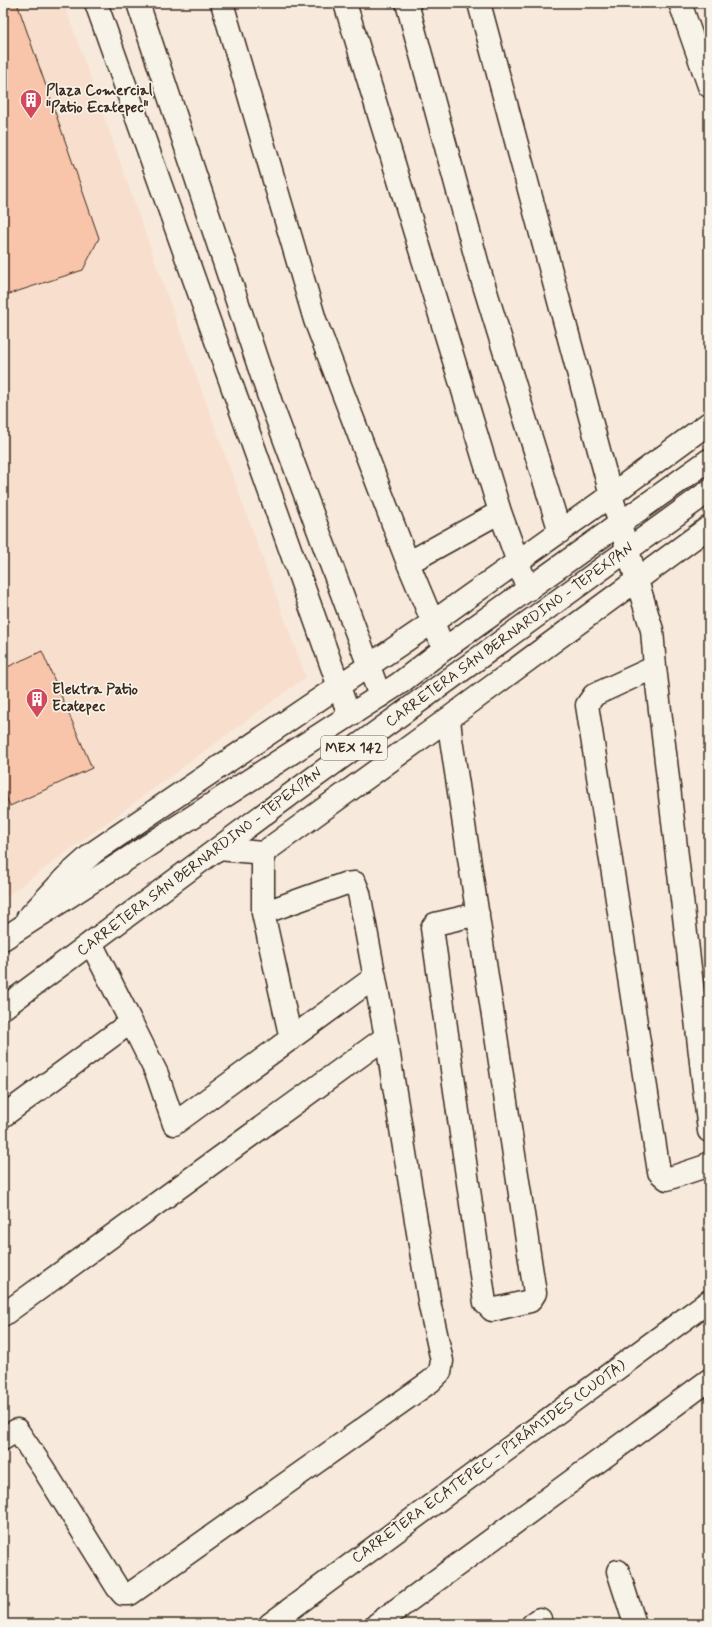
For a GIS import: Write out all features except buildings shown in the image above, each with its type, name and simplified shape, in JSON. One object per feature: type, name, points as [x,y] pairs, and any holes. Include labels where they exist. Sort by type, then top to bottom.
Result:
[{"type":"main road","points":[[96,3],[349,715]]},
{"type":"main road","points":[[138,3],[271,404],[380,696]]},
{"type":"main road","points":[[222,3],[315,320],[408,563],[444,649]]},
{"type":"main road","points":[[345,3],[500,512],[528,590]]},
{"type":"main road","points":[[407,3],[479,269],[560,532]]},
{"type":"main road","points":[[479,3],[611,495],[652,630],[655,667],[709,1131]]},
{"type":"main road","points":[[680,3],[709,86]]},
{"type":"main road","points":[[10,935],[66,877],[94,852],[433,622],[560,532],[709,423]]},
{"type":"main road","name":"CARRETERA SAN BERNARDINO - TEPEXPAN","points":[[10,935],[380,696],[709,460]]},
{"type":"main road","name":"CARRETERA SAN BERNARDINO - TEPEXPAN","points":[[3,1008],[294,792],[709,491]]},
{"type":"main road","points":[[408,563],[500,512]]},
{"type":"main road","points":[[218,849],[263,853],[709,527]]},
{"type":"main road","points":[[655,667],[594,695],[587,705],[659,1172],[667,1179],[706,1166],[709,1163]]},
{"type":"main road","points":[[449,718],[535,1293],[530,1301],[492,1310],[486,1303],[432,928],[435,924],[478,914]]},
{"type":"main road","points":[[263,853],[263,913],[291,1039]]},
{"type":"main road","points":[[3,1439],[18,1430],[117,1587],[123,1594],[130,1594],[425,1385],[440,1372],[442,1361],[430,1306],[386,1037],[360,893],[354,883],[344,884],[263,913]]},
{"type":"main road","points":[[91,943],[157,1074],[174,1124],[375,977]]},
{"type":"main road","points":[[3,1116],[131,1022]]},
{"type":"main road","points":[[3,1315],[386,1037]]},
{"type":"main road","name":"CARRETERA ECATEPEC - PIRÁMIDES (CUOTA)","points":[[270,1624],[709,1301]]},
{"type":"main road","points":[[377,1624],[709,1380]]},
{"type":"main road","points":[[618,1571],[635,1624]]},
{"type":"shaded area","points":[[3,3],[64,3],[166,292],[306,677],[3,899]]},
{"type":"place","name":"Plaza Comercial \"Patio Ecatepec\"","points":[[31,120]]},
{"type":"place","name":"Elektra Patio Ecatepec","points":[[37,718]]}]
